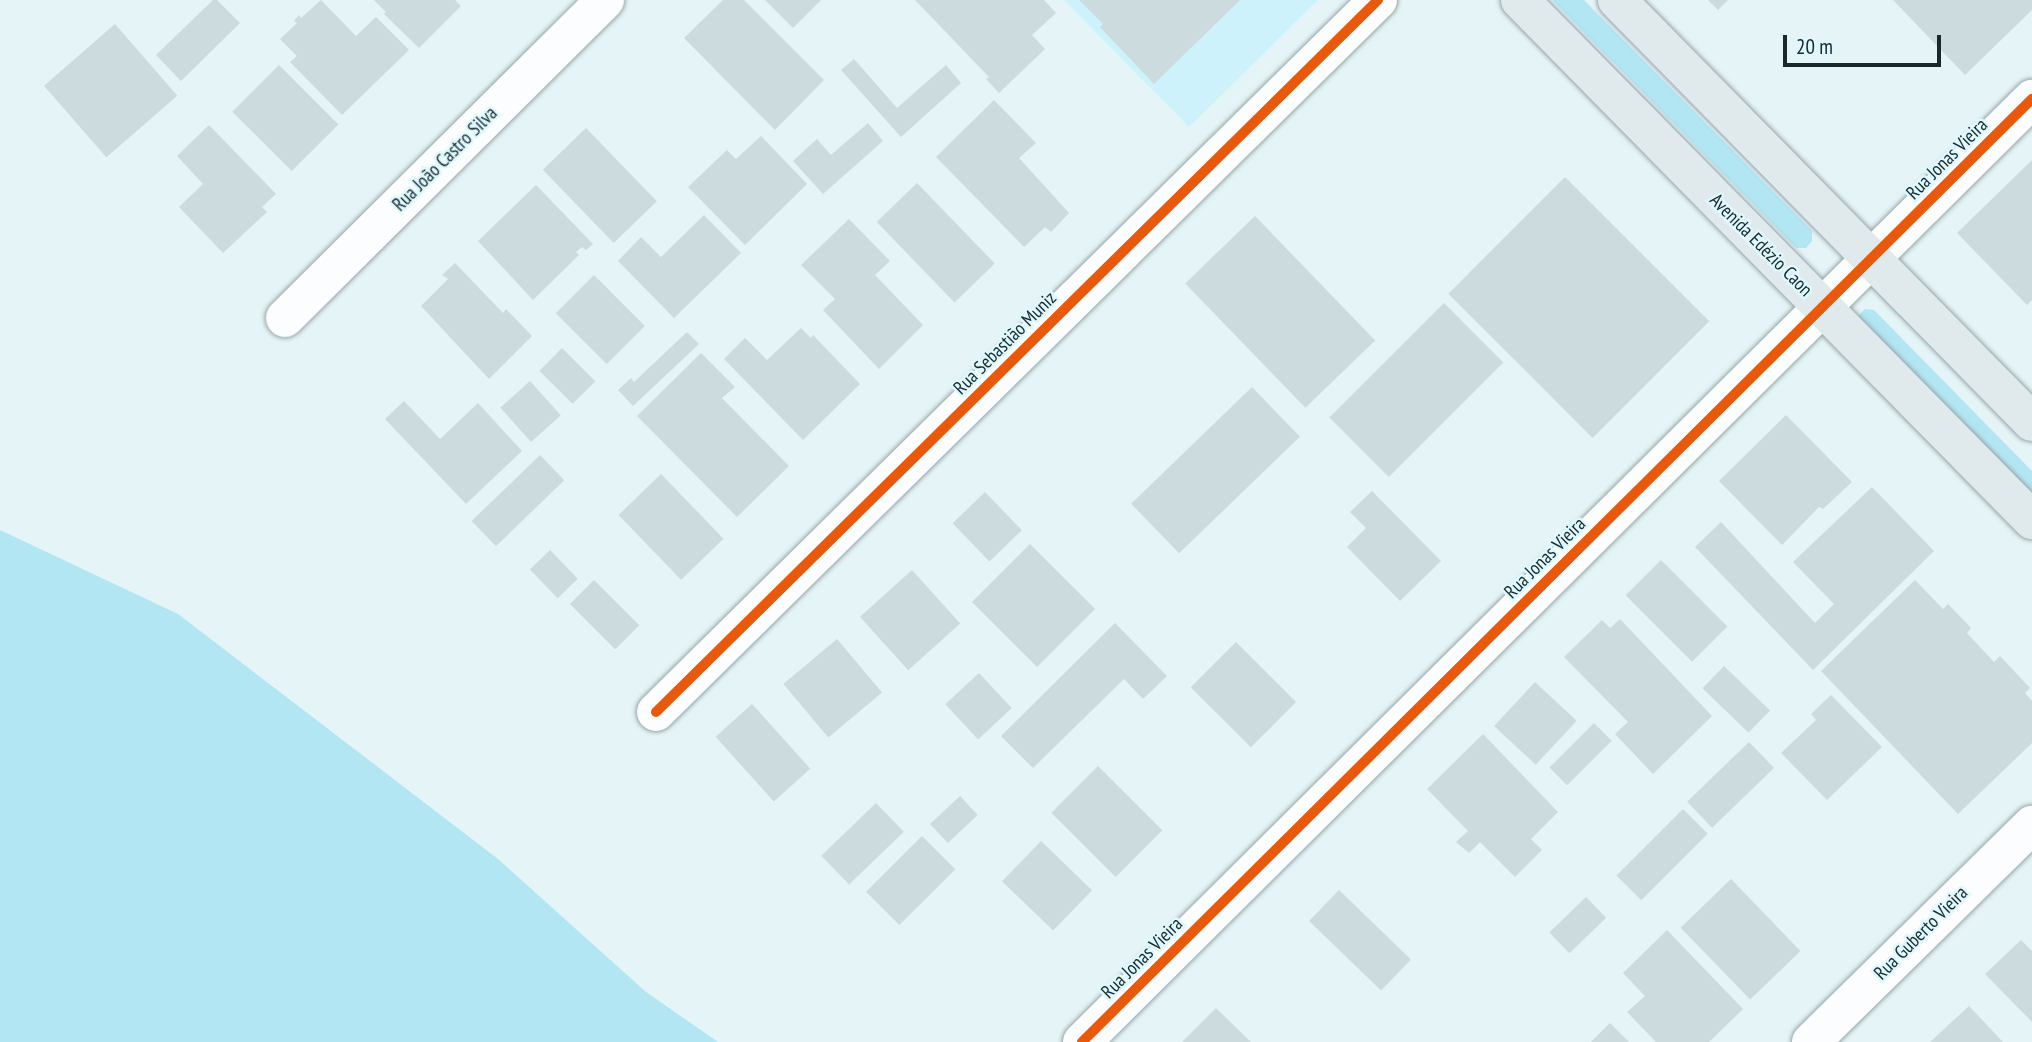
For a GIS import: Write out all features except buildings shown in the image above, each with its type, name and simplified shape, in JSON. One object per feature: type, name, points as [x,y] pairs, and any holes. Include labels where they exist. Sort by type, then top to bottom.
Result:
[{"type":"main road","name":"Avenida Edézio Caon","points":[[1520,0],[2032,520]]},
{"type":"main road","points":[[1617,0],[2032,422]]},
{"type":"street","name":"Rua João Castro Silva","points":[[285,318],[605,0]]},
{"type":"street","name":"Rua Sebastião Muniz","points":[[656,712],[1378,0]]},
{"type":"street","name":"Rua Jonas Vieira","points":[[1082,1042],[2032,99]]},
{"type":"street","name":"Rua Guberto Vieira","points":[[1811,1042],[2032,825]]},
{"type":"shaded area","points":[[1064,0],[1318,0],[1189,127]]},
{"type":"shaded area","points":[[1552,0],[1584,0],[1812,231],[1812,241],[1806,248],[1796,248]]},
{"type":"shaded area","points":[[1865,309],[1874,310],[2032,471],[2032,504],[1858,316]]},
{"type":"shaded area","points":[[0,530],[178,614],[498,859],[646,992],[718,1042],[0,1042]]},
{"type":"cycle path","points":[[656,712],[1378,0]]},
{"type":"cycle path","points":[[1082,1042],[2032,99]]}]
